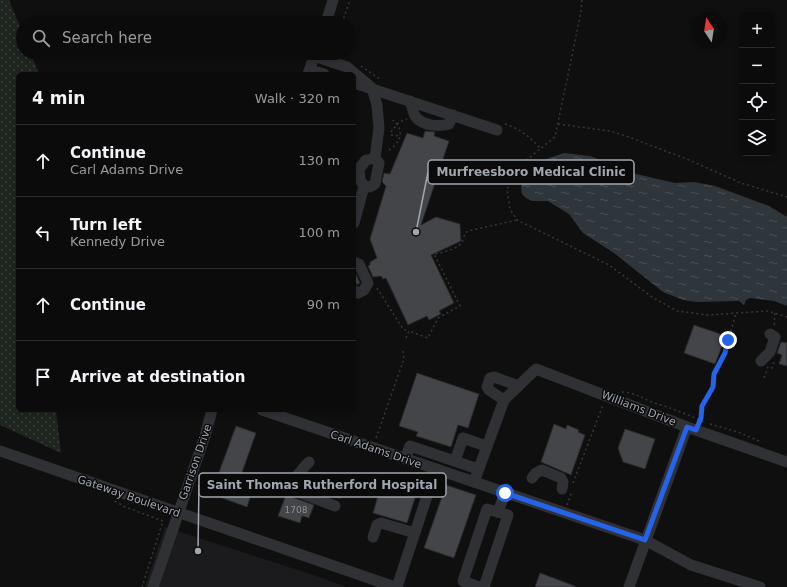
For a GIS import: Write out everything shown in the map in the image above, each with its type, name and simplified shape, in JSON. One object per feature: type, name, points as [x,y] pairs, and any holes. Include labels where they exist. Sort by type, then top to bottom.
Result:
[{"type":"street","points":[[328,16],[333,0]]},
{"type":"street","points":[[309,72],[313,60]]},
{"type":"street","points":[[329,60],[348,67],[354,72]]},
{"type":"street","points":[[356,74],[372,88],[377,105],[379,128],[374,158],[379,164],[375,184],[370,187],[364,186],[360,180],[356,168],[366,160],[374,158]]},
{"type":"street","points":[[356,84],[453,115],[501,127]]},
{"type":"street","points":[[410,101],[415,117],[421,121],[440,127],[449,124],[453,115]]},
{"type":"street","points":[[356,216],[364,186]]},
{"type":"street","points":[[356,263],[359,264],[368,283],[364,290],[358,293],[356,292]]},
{"type":"street","points":[[761,361],[770,352],[775,337],[770,334]]},
{"type":"street","name":"Williams Drive","points":[[519,386],[536,369],[694,426],[787,462]]},
{"type":"street","points":[[474,482],[504,400],[519,386],[494,377],[490,378],[487,387],[504,400]]},
{"type":"street","name":"Garrison Drive","points":[[153,587],[177,513],[205,436],[211,412]]},
{"type":"street","name":"Carl Adams Drive","points":[[268,412],[645,540],[691,565],[760,587]]},
{"type":"street","points":[[629,587],[645,540],[694,426]]},
{"type":"street","points":[[455,461],[463,438],[486,446]]},
{"type":"street","points":[[405,459],[410,446],[478,468]]},
{"type":"street","name":"Gateway Boulevard","points":[[0,451],[396,587]]},
{"type":"street","points":[[309,462],[298,476],[295,484],[298,492],[337,500]]},
{"type":"street","points":[[396,587],[436,469]]},
{"type":"street","points":[[532,478],[536,473],[542,470],[548,472],[561,478],[563,482],[562,488]]},
{"type":"street","points":[[498,512],[505,493]]},
{"type":"street","points":[[479,587],[463,581],[487,509],[508,515],[484,587]]},
{"type":"street","points":[[373,537],[377,525],[381,523],[415,533]]},
{"type":"path","points":[[344,16],[350,0]]},
{"type":"path","points":[[582,0],[581,12],[555,137],[514,170],[507,190],[510,209],[517,220],[609,265],[652,297],[677,310],[708,314],[768,311],[787,316]]},
{"type":"path","points":[[389,150],[399,142],[401,136],[398,124],[391,119]]},
{"type":"path","points":[[392,132],[403,120],[408,120]]},
{"type":"path","points":[[558,124],[615,133],[689,160],[741,183],[787,197]]},
{"type":"path","points":[[501,127],[516,128],[528,135],[541,149]]},
{"type":"path","points":[[392,135],[401,136]]},
{"type":"path","points":[[373,283],[403,329],[428,338],[438,318],[460,306],[434,254],[456,248],[461,243],[465,233],[468,231],[517,220]]},
{"type":"path","points":[[694,426],[702,406],[713,387],[714,374],[725,353],[736,313]]},
{"type":"path","points":[[406,338],[409,331]]},
{"type":"path","points":[[375,442],[404,359],[403,351]]},
{"type":"path","points":[[618,390],[635,393],[648,400],[669,406],[694,426],[738,432],[760,442]]},
{"type":"path","points":[[566,508],[572,484],[588,447],[592,431],[602,410],[603,402]]},
{"type":"path","points":[[142,587],[163,521]]},
{"type":"shaded area","points":[[0,0],[9,0],[16,17],[16,60],[34,60],[38,72],[16,72],[16,412],[56,412],[61,453],[0,425]]},
{"type":"shaded area","points":[[165,527],[313,575],[347,587],[145,587]]},
{"type":"water","points":[[564,153],[590,156],[636,174],[675,183],[694,182],[715,186],[769,206],[787,217],[787,306],[774,301],[750,298],[746,300],[744,305],[739,301],[696,302],[683,300],[663,292],[614,253],[583,233],[569,214],[548,201],[532,201],[526,198],[522,194],[521,187],[525,178],[541,161]]},
{"type":"building","points":[[425,131],[435,132],[434,136],[449,141],[421,225],[436,217],[460,224],[461,241],[431,255],[454,303],[439,311],[441,314],[429,320],[427,316],[408,325],[386,278],[383,279],[381,276],[373,277],[368,266],[370,265],[370,262],[377,258],[370,239],[386,186],[382,182],[384,173],[390,174],[407,133],[423,138]]},
{"type":"building","points":[[356,274],[360,283],[357,285],[356,283]]},
{"type":"building","points":[[694,325],[726,336],[715,364],[684,353]]},
{"type":"building","points":[[781,342],[787,343],[787,366],[779,364],[782,355],[777,353]]},
{"type":"building","points":[[417,373],[479,394],[468,428],[458,425],[451,447],[416,436],[418,432],[399,426]]},
{"type":"building","points":[[554,424],[566,429],[567,425],[579,430],[578,432],[585,435],[571,475],[541,462]]},
{"type":"building","points":[[236,426],[256,433],[239,481],[254,485],[247,507],[211,494]]},
{"type":"building","points":[[625,429],[655,439],[645,469],[623,462],[618,448]]},
{"type":"building","points":[[381,485],[416,495],[407,523],[373,513]]},
{"type":"building","points":[[446,485],[476,495],[454,558],[424,548]]},
{"type":"building","points":[[286,495],[314,505],[309,518],[302,516],[300,523],[278,516]]},
{"type":"building","points":[[540,573],[575,586],[575,587],[535,587]]},
{"type":"place","name":"Murfreesboro Medical Clinic","points":[[416,232]]},
{"type":"place","name":"Saint Thomas Rutherford Hospital","points":[[198,551]]},
{"type":"route","points":[[505,493],[645,540],[687,427],[696,430],[701,418],[702,406],[713,387],[714,374],[716,368],[722,361],[728,340]]}]
